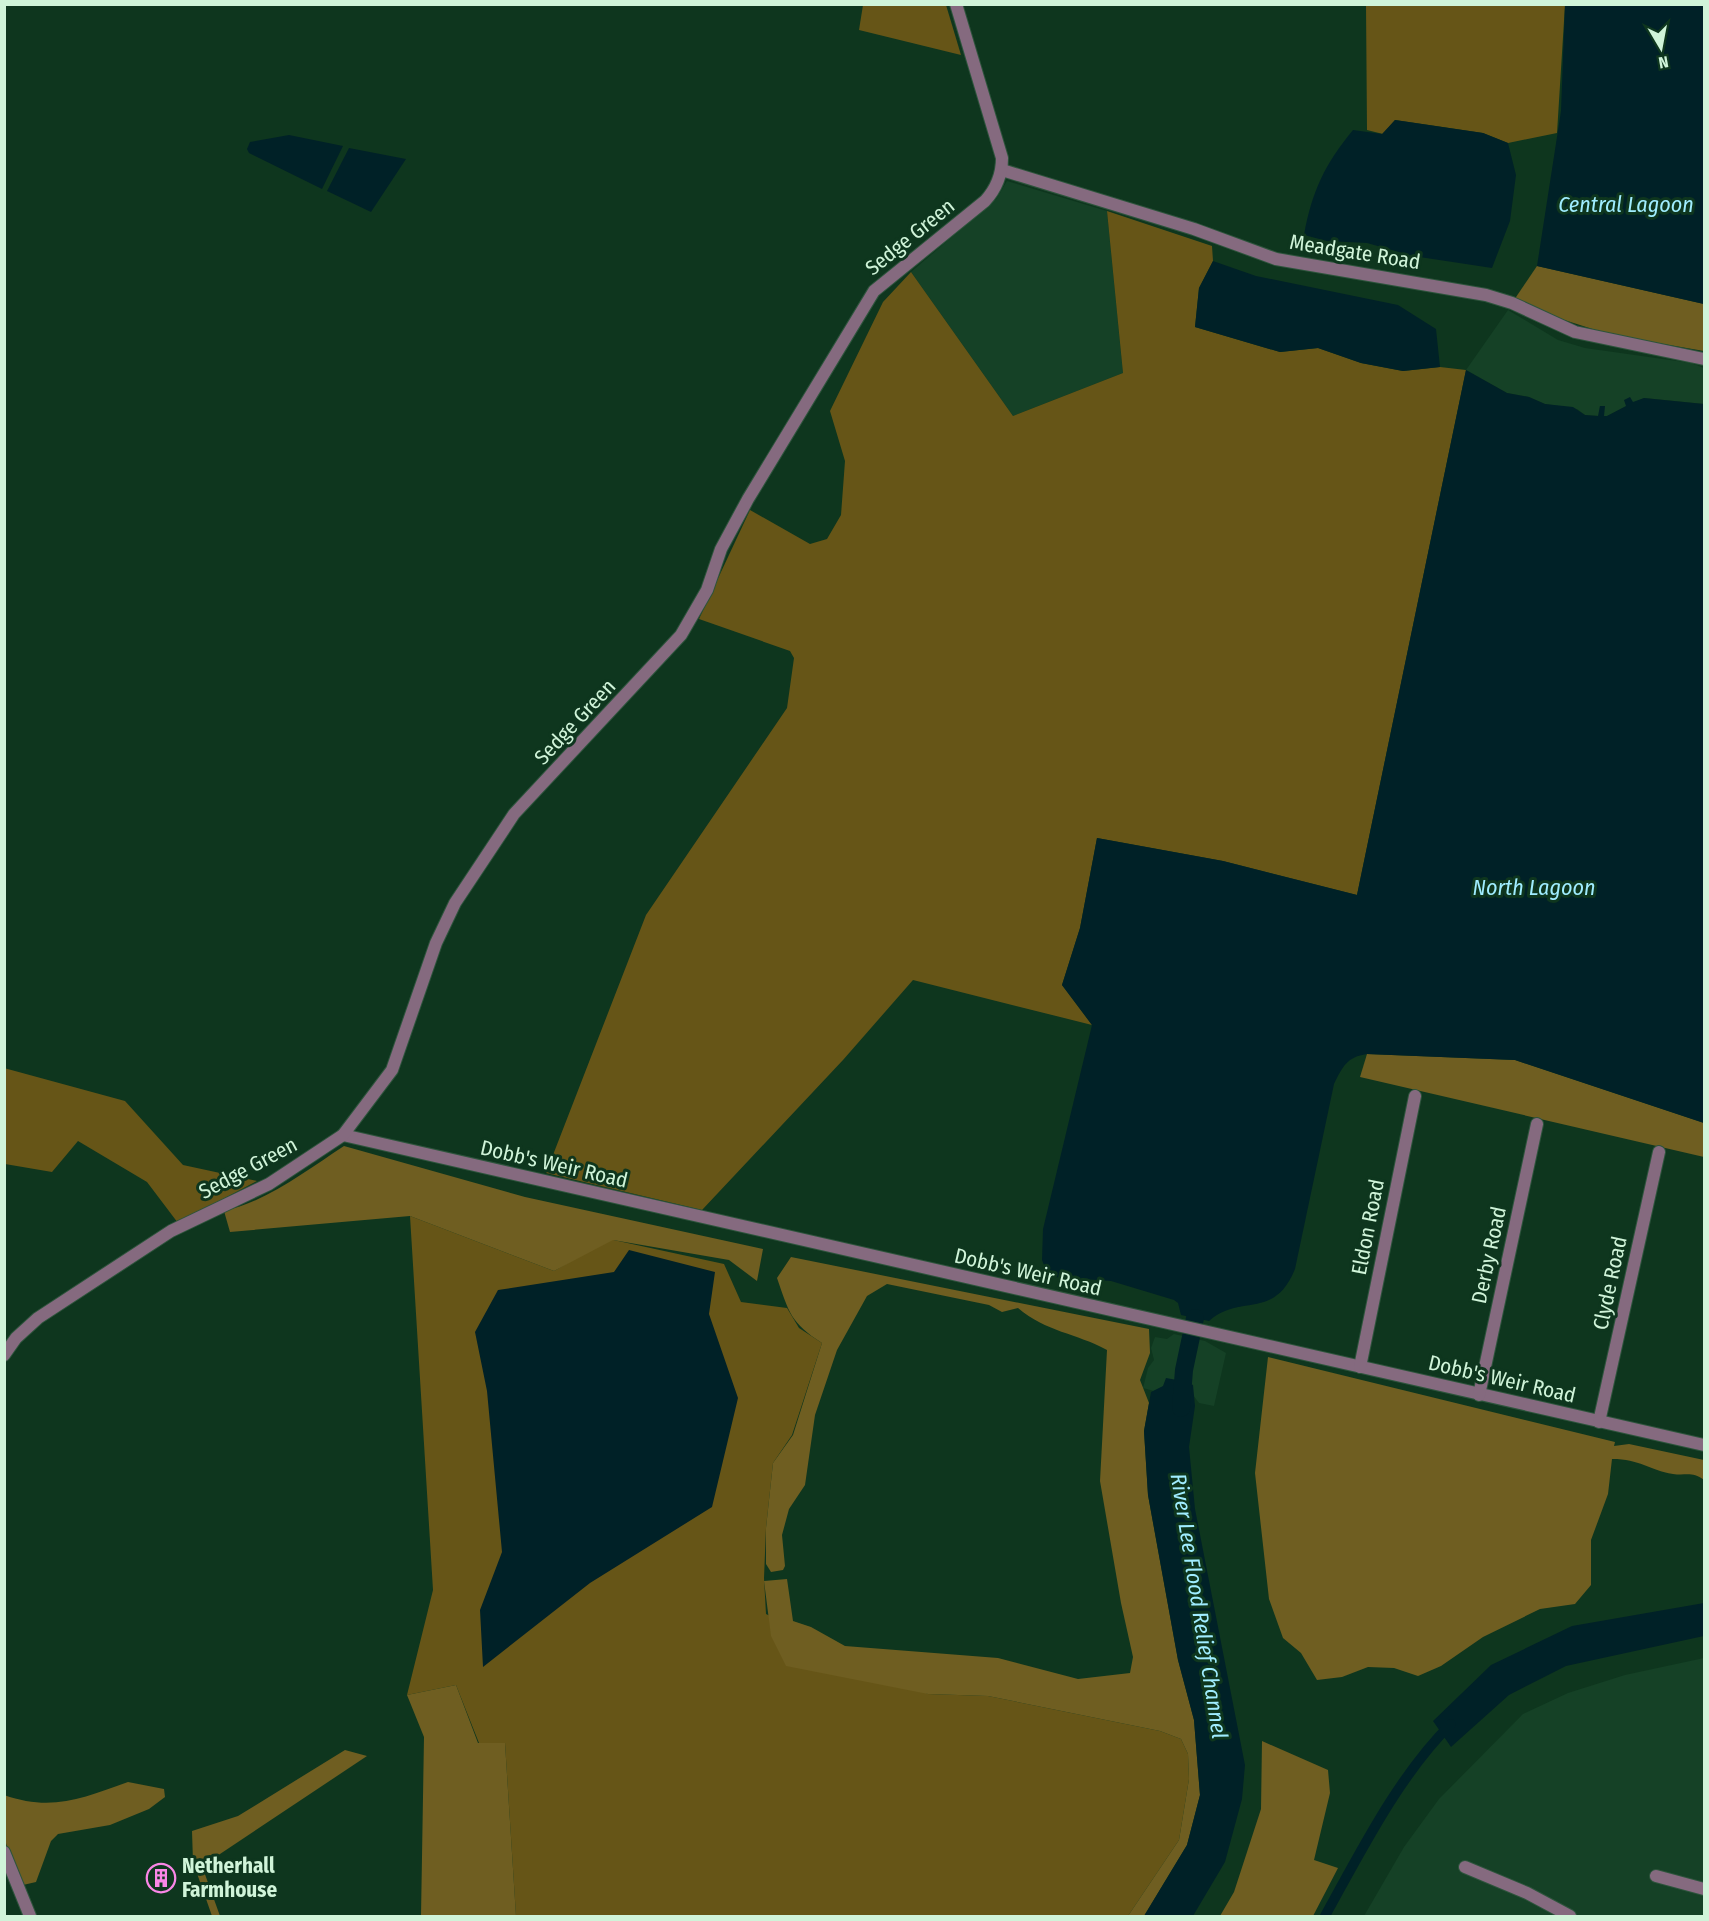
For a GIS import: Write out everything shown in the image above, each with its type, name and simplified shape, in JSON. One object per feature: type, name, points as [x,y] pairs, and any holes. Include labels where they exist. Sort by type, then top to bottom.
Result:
[{"type":"street","points":[[956,4],[998,142],[1002,170]]},
{"type":"street","name":"Meadgate Road","points":[[1002,170],[1187,227],[1276,259],[1486,295],[1512,303],[1575,333],[1704,359]]},
{"type":"street","name":"Sedge Green","points":[[4,1355],[15,1338],[38,1318],[171,1231],[269,1184],[343,1135],[393,1070],[441,933],[455,903],[514,814],[681,636],[707,590],[721,549],[748,499],[874,291],[985,201],[991,195],[1002,170]]},
{"type":"street","name":"Eldon Road","points":[[1360,1367],[1415,1096]]},
{"type":"street","name":"Derby Road","points":[[1479,1395],[1537,1124]]},
{"type":"street","name":"Dobb's Weir Road","points":[[343,1135],[1704,1445]]},
{"type":"street","name":"Clyde Road","points":[[1599,1422],[1659,1152]]},
{"type":"street","points":[[4,1852],[30,1917]]},
{"type":"street","points":[[1465,1867],[1527,1893],[1570,1917]]},
{"type":"street","points":[[1656,1876],[1704,1889]]},
{"type":"shaded area","points":[[863,5],[946,5],[961,55],[859,30]]},
{"type":"shaded area","points":[[1366,5],[1565,5],[1557,133],[1508,143],[1483,133],[1395,120],[1383,134],[1367,130]]},
{"type":"shaded area","points":[[1007,181],[1107,211],[1123,373],[1013,416],[911,272],[996,199]]},
{"type":"shaded area","points":[[1107,211],[1212,246],[1213,261],[1199,288],[1195,327],[1280,352],[1318,348],[1361,363],[1403,371],[1440,367],[1466,370],[1357,895],[1223,861],[1097,838],[1080,928],[1062,985],[1092,1025],[913,980],[843,1060],[702,1210],[546,1173],[646,915],[787,708],[794,658],[790,651],[699,619],[750,510],[810,544],[827,539],[841,515],[845,461],[830,411],[883,302],[911,272],[1013,416],[1123,373]]},
{"type":"shaded area","points":[[1537,266],[1704,304],[1704,351],[1611,335],[1512,303]]},
{"type":"shaded area","points":[[1508,310],[1558,340],[1585,348],[1691,363],[1704,368],[1704,404],[1644,398],[1607,416],[1604,416],[1600,406],[1599,416],[1585,415],[1577,409],[1545,404],[1529,397],[1507,393],[1466,370]]},
{"type":"shaded area","points":[[1367,1054],[1515,1060],[1704,1123],[1704,1157],[1360,1077]]},
{"type":"shaded area","points":[[4,1068],[125,1101],[183,1165],[257,1181],[178,1223],[147,1182],[78,1141],[52,1172],[5,1164]]},
{"type":"shaded area","points":[[344,1146],[525,1197],[763,1249],[757,1281],[729,1260],[613,1240],[554,1271],[410,1216],[230,1232],[224,1211],[272,1192]]},
{"type":"shaded area","points":[[410,1216],[554,1271],[609,1239],[724,1264],[741,1302],[787,1308],[799,1328],[822,1343],[792,1435],[773,1463],[766,1528],[764,1578],[766,1614],[928,1694],[988,1696],[1160,1731],[1181,1739],[1188,1754],[1189,1779],[1179,1840],[1128,1916],[516,1916],[505,1743],[479,1743],[456,1685],[407,1695],[433,1590]]},
{"type":"shaded area","points":[[791,1257],[1149,1329],[1150,1353],[1140,1380],[1149,1403],[1144,1431],[1148,1495],[1178,1660],[1194,1720],[1200,1795],[1187,1845],[1144,1916],[1128,1916],[1179,1840],[1189,1779],[1188,1754],[1181,1739],[1160,1731],[988,1696],[928,1694],[786,1666],[771,1636],[764,1581],[787,1579],[793,1621],[811,1627],[845,1646],[998,1658],[1078,1679],[1130,1673],[1133,1657],[1121,1603],[1100,1481],[1107,1350],[1039,1322],[1018,1308],[1002,1312],[989,1305],[887,1284],[867,1296],[837,1350],[815,1415],[805,1485],[789,1509],[782,1535],[785,1566],[783,1570],[771,1572],[766,1564],[766,1528],[773,1463],[793,1435],[822,1343],[797,1323],[792,1316],[777,1278]]},
{"type":"shaded area","points":[[1174,1334],[1205,1341],[1226,1353],[1214,1406],[1199,1403],[1193,1395],[1193,1385],[1177,1383],[1154,1391],[1143,1388],[1148,1368],[1154,1360],[1151,1348],[1155,1337],[1167,1339]]},
{"type":"shaded area","points":[[1268,1357],[1615,1442],[1614,1446],[1629,1444],[1704,1460],[1704,1480],[1692,1475],[1657,1470],[1622,1459],[1612,1459],[1608,1494],[1591,1540],[1591,1585],[1575,1604],[1540,1609],[1483,1637],[1441,1666],[1418,1676],[1394,1668],[1368,1667],[1342,1677],[1317,1680],[1301,1653],[1283,1638],[1269,1599],[1255,1473]]},
{"type":"shaded area","points":[[1704,1658],[1704,1916],[1364,1916],[1404,1847],[1439,1799],[1523,1714],[1568,1693],[1625,1675]]},
{"type":"shaded area","points":[[456,1685],[478,1743],[505,1743],[516,1916],[421,1916],[424,1737],[407,1695]]},
{"type":"shaded area","points":[[1262,1741],[1328,1770],[1330,1793],[1314,1860],[1338,1868],[1313,1916],[1220,1916],[1234,1892],[1261,1809]]},
{"type":"shaded area","points":[[345,1750],[367,1756],[202,1866],[220,1916],[212,1916],[193,1862],[192,1831],[238,1816]]},
{"type":"shaded area","points":[[128,1782],[164,1789],[165,1797],[149,1809],[110,1825],[58,1834],[51,1841],[36,1882],[23,1885],[12,1876],[6,1843],[4,1795],[21,1800],[52,1803],[82,1798]]},
{"type":"water","name":"Central Lagoon","points":[[1565,5],[1704,5],[1704,304],[1537,266],[1561,111]]},
{"type":"water","points":[[1395,120],[1483,133],[1508,143],[1516,175],[1510,221],[1492,268],[1413,256],[1367,243],[1327,241],[1304,235],[1311,205],[1321,179],[1353,130],[1382,134]]},
{"type":"water","points":[[289,135],[343,146],[322,189],[249,153],[247,149],[250,142]]},
{"type":"water","points":[[349,148],[406,159],[371,212],[327,191]]},
{"type":"water","points":[[1213,261],[1256,276],[1398,305],[1436,329],[1440,367],[1403,371],[1361,363],[1318,348],[1280,352],[1195,327],[1199,288]]},
{"type":"water","name":"North Lagoon","points":[[1466,370],[1507,393],[1529,397],[1545,404],[1573,407],[1585,415],[1598,416],[1600,406],[1605,406],[1604,416],[1607,416],[1626,406],[1624,400],[1630,397],[1633,402],[1644,398],[1704,404],[1704,1123],[1515,1060],[1360,1055],[1346,1063],[1334,1084],[1295,1269],[1287,1285],[1277,1295],[1267,1301],[1233,1308],[1209,1321],[1181,1315],[1178,1303],[1174,1300],[1111,1281],[1053,1277],[1046,1270],[1042,1260],[1043,1229],[1092,1025],[1062,985],[1080,928],[1097,838],[1223,861],[1357,895]]},
{"type":"water","points":[[629,1250],[715,1272],[709,1314],[738,1398],[712,1507],[590,1583],[483,1667],[480,1610],[502,1552],[487,1391],[475,1332],[498,1290],[614,1272]]},
{"type":"water","points":[[1166,1378],[1177,1380],[1178,1385],[1184,1382],[1193,1385],[1195,1406],[1189,1447],[1195,1509],[1245,1765],[1242,1799],[1225,1862],[1193,1916],[1144,1916],[1187,1845],[1200,1795],[1194,1720],[1178,1660],[1148,1495],[1144,1431],[1151,1392],[1163,1386]]},
{"type":"water","points":[[1704,1603],[1704,1636],[1566,1666],[1509,1695],[1451,1747],[1433,1721],[1491,1665],[1572,1626]]},
{"type":"waterway","name":"River Lee Flood Relief Channel","points":[[1181,1408],[1184,1370],[1195,1318]]},
{"type":"waterway","points":[[1325,1916],[1398,1791],[1432,1744],[1451,1724]]},
{"type":"place","name":"Netherhall Farmhouse","points":[[161,1878]]}]
